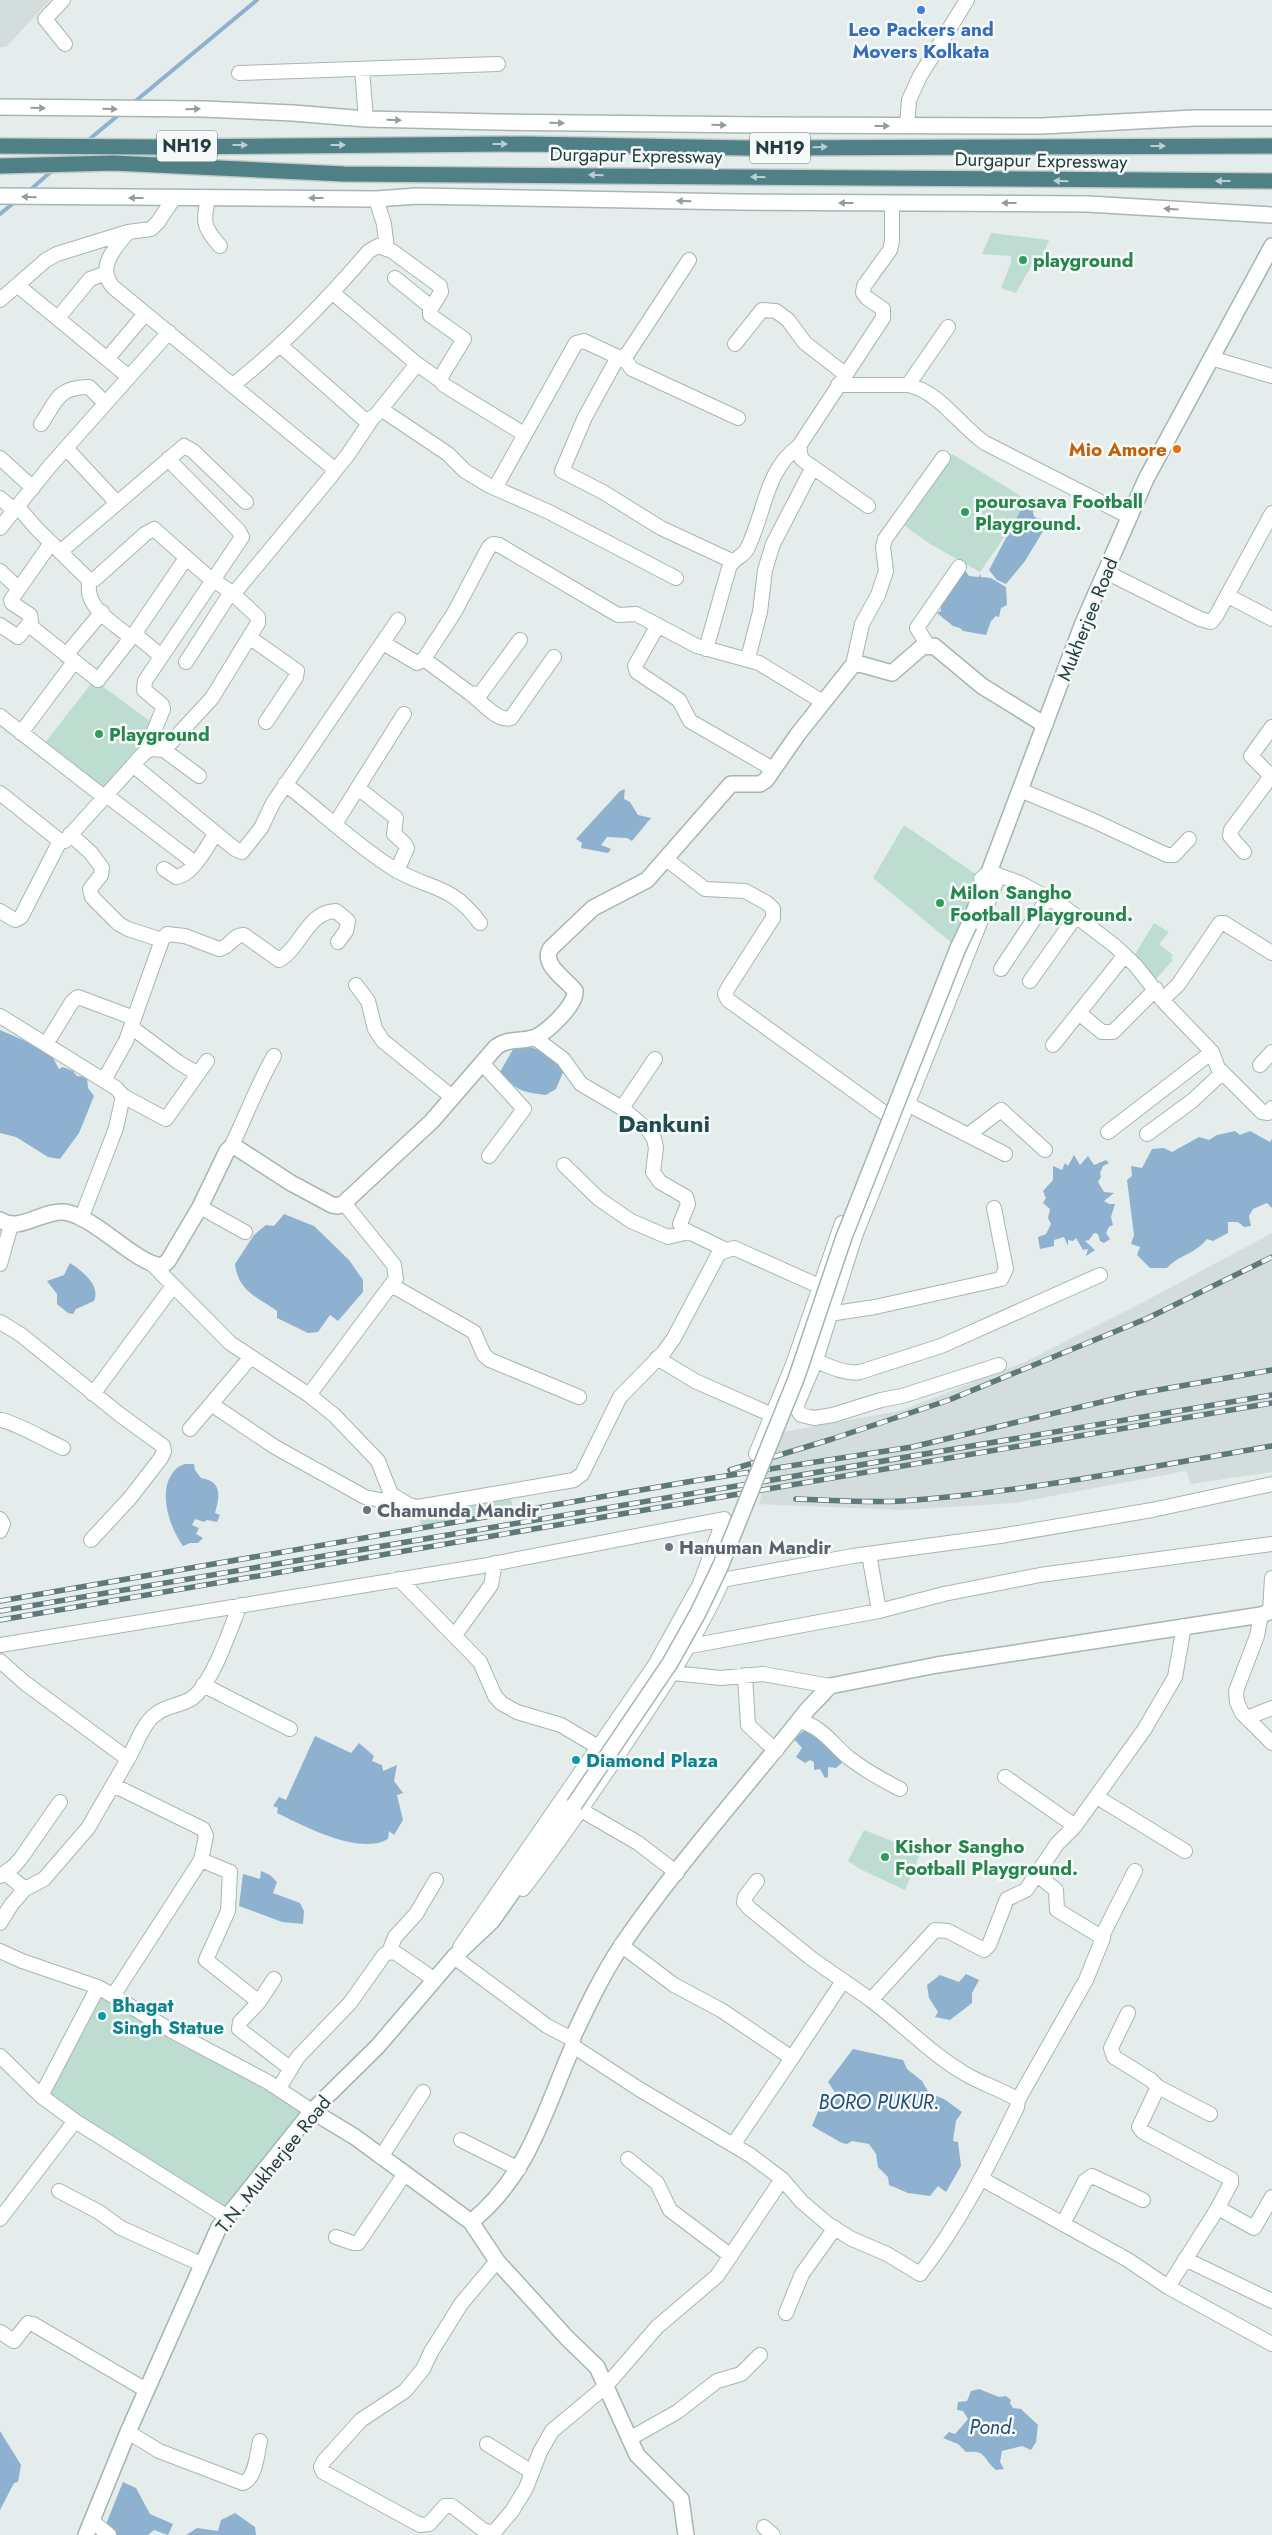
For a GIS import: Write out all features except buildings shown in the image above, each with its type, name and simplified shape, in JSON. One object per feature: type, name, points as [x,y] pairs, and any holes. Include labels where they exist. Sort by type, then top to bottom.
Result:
[{"type":"highway","name":"Durgapur Expressway","points":[[0,146],[524,144],[746,148],[1272,146]]},
{"type":"highway","name":"Durgapur Expressway","points":[[0,166],[113,163],[344,174],[1272,181]]},
{"type":"street","points":[[63,0],[45,19],[65,44]]},
{"type":"street","points":[[907,126],[909,100],[920,76],[967,0]]},
{"type":"street","points":[[239,73],[498,64]]},
{"type":"street","points":[[362,69],[366,119]]},
{"type":"street","points":[[0,107],[144,110],[203,109],[293,112],[366,119],[907,126],[1042,126],[1194,118],[1272,118]]},
{"type":"street","points":[[0,196],[57,198],[376,199],[417,196],[1088,204],[1272,216]]},
{"type":"street","points":[[0,300],[53,256],[128,232],[147,230],[154,227],[174,198]]},
{"type":"street","points":[[208,198],[204,219],[206,230],[220,246]]},
{"type":"street","points":[[376,199],[384,224],[387,249]]},
{"type":"street","points":[[706,649],[732,561],[747,550],[782,460],[799,446],[841,379],[883,318],[883,309],[863,293],[864,286],[890,250],[892,241],[892,203]]},
{"type":"street","points":[[128,232],[108,260],[106,273],[113,287],[332,468],[333,472]]},
{"type":"street","points":[[233,385],[281,346],[333,293],[371,249],[378,246],[387,249],[440,286],[441,292],[430,313],[433,318],[464,339],[441,380]]},
{"type":"street","name":"Mukherjee Road","points":[[492,1920],[576,1802],[670,1663],[698,1613],[720,1567],[796,1379],[844,1237],[958,948],[994,874],[1020,790],[1083,623],[1146,479],[1272,246]]},
{"type":"street","points":[[689,260],[628,353],[620,357],[585,417],[562,470],[603,492],[661,528],[732,561]]},
{"type":"street","points":[[58,318],[90,279],[106,273]]},
{"type":"street","points":[[394,278],[432,307]]},
{"type":"street","points":[[17,285],[129,377]]},
{"type":"street","points":[[333,293],[417,364],[441,380],[447,387],[524,434]]},
{"type":"street","points":[[736,344],[762,310],[770,308],[788,320],[805,343],[841,379],[908,385],[931,394],[970,432],[986,443],[1130,517]]},
{"type":"street","points":[[107,359],[145,314]]},
{"type":"street","points":[[908,385],[948,326]]},
{"type":"street","points":[[0,528],[66,448],[169,332]]},
{"type":"street","points":[[495,488],[576,343],[584,340],[620,357],[632,369],[738,418]]},
{"type":"street","points":[[281,346],[363,420],[377,414]]},
{"type":"street","points":[[1211,358],[1272,376]]},
{"type":"street","points":[[186,662],[231,592],[236,591],[255,570],[325,485],[377,414],[417,364]]},
{"type":"street","points":[[41,424],[62,393],[68,388],[89,387],[105,403]]},
{"type":"street","points":[[377,414],[448,454],[465,471],[495,488],[549,512],[676,578]]},
{"type":"street","points":[[0,625],[18,637],[32,617],[12,603],[12,596],[18,588],[55,548],[117,503],[184,446],[190,448],[246,502]]},
{"type":"street","points":[[799,446],[801,458],[868,506]]},
{"type":"street","points":[[66,448],[117,503]]},
{"type":"street","points":[[0,458],[33,488]]},
{"type":"street","points":[[231,1147],[237,1148],[332,1205],[338,1206],[344,1203],[407,1145],[503,1042],[535,1038],[544,1032],[575,998],[575,990],[548,962],[551,948],[583,915],[647,880],[727,788],[737,783],[760,784],[853,665],[862,624],[878,594],[886,571],[883,547],[885,539],[943,458]]},
{"type":"street","points":[[0,912],[15,920],[21,918],[65,838],[146,751],[163,709],[162,705],[146,693],[143,686],[212,580],[241,540],[242,534],[168,459]]},
{"type":"street","points":[[748,658],[760,612],[765,570],[773,544],[813,467]]},
{"type":"street","points":[[0,498],[16,509],[90,580],[95,580],[151,530],[160,533],[186,558],[212,580],[231,592],[258,617],[258,623],[212,698],[164,750]]},
{"type":"street","points":[[1106,572],[1200,619],[1210,622],[1228,596],[1272,513]]},
{"type":"street","points":[[383,643],[417,663],[424,659],[493,544],[499,545],[618,615],[636,614],[706,649],[748,658],[767,666],[823,702]]},
{"type":"street","points":[[28,625],[95,678],[101,679],[186,558]]},
{"type":"street","points":[[959,567],[917,628],[927,644],[934,646],[996,696],[1045,725]]},
{"type":"street","points":[[0,571],[18,588]]},
{"type":"street","points":[[90,580],[87,588],[88,598],[102,612],[161,656]]},
{"type":"street","points":[[1228,596],[1272,619]]},
{"type":"street","points":[[21,734],[102,612]]},
{"type":"street","points":[[133,765],[235,849],[242,852],[261,828],[270,806],[398,620]]},
{"type":"street","points":[[658,625],[635,666],[637,672],[679,700],[690,721],[773,769]]},
{"type":"street","points":[[249,637],[297,671],[296,677],[266,722]]},
{"type":"street","points":[[471,694],[481,693],[520,640]]},
{"type":"street","points":[[853,665],[860,664],[892,673],[927,644]]},
{"type":"street","points":[[424,659],[505,720],[511,718],[554,657]]},
{"type":"street","points":[[335,824],[404,714]]},
{"type":"street","points":[[0,716],[21,734],[195,863]]},
{"type":"street","points":[[1244,852],[1230,836],[1231,830],[1272,776],[1251,756],[1272,727]]},
{"type":"street","points":[[146,751],[164,750],[199,776]]},
{"type":"street","points":[[286,784],[359,844],[397,871],[447,890],[468,907],[480,923]]},
{"type":"street","points":[[358,788],[396,818],[394,834],[407,848],[397,871]]},
{"type":"street","points":[[1020,790],[1092,820],[1167,855],[1174,855],[1189,839]]},
{"type":"street","points":[[0,793],[65,838],[91,853],[102,868],[101,875],[90,889],[92,897],[123,926],[162,940]]},
{"type":"street","points":[[164,869],[178,878],[195,863],[216,833]]},
{"type":"street","points":[[666,859],[705,889],[746,891],[767,903],[773,909],[773,918],[725,994],[728,1000],[886,1114]]},
{"type":"street","points":[[994,874],[909,1104],[855,1236],[816,1360],[796,1407],[801,1415],[814,1418],[863,1408],[999,1365]]},
{"type":"street","points":[[756,1454],[797,1352],[831,1249],[980,880],[994,874],[1020,883],[1076,916],[1125,956],[1212,1052],[1222,1073],[1262,1112],[1268,1113],[1272,1108]]},
{"type":"street","points":[[1001,969],[1048,898]]},
{"type":"street","points":[[104,1080],[123,1048],[162,940],[167,934],[178,934],[219,949],[224,948],[240,935],[279,960],[317,918],[330,911],[336,911],[348,921],[346,931],[338,942]]},
{"type":"street","points":[[1030,981],[1076,916]]},
{"type":"street","points":[[1079,1013],[1102,1032],[1113,1032],[1159,994],[1178,984],[1220,923],[1224,923],[1272,952]]},
{"type":"street","points":[[1053,1045],[1125,956]]},
{"type":"street","points":[[356,985],[368,1001],[375,1029],[383,1041],[452,1097]]},
{"type":"street","points":[[46,1044],[72,1002],[78,997],[133,1023],[178,1062],[198,1074]]},
{"type":"street","points":[[0,1016],[104,1080],[116,1088],[123,1096],[166,1119],[207,1061]]},
{"type":"street","points":[[535,1038],[563,1059],[581,1084],[622,1108],[649,1131],[654,1139],[656,1148],[653,1172],[660,1182],[686,1197],[688,1204],[680,1224],[688,1232],[726,1250]]},
{"type":"street","points":[[1108,1132],[1212,1052]]},
{"type":"street","points":[[1260,1065],[1272,1052]]},
{"type":"street","points":[[153,1266],[162,1266],[168,1261],[200,1207],[250,1107],[255,1089],[274,1056]]},
{"type":"street","points":[[622,1108],[655,1059]]},
{"type":"street","points":[[482,1063],[524,1109],[490,1156]]},
{"type":"street","points":[[1147,1134],[1192,1101],[1222,1073]]},
{"type":"street","points":[[81,1220],[116,1128],[123,1096]]},
{"type":"street","points":[[909,1104],[1005,1154]]},
{"type":"street","points":[[968,1134],[1001,1110],[1044,1150]]},
{"type":"street","points":[[564,1165],[594,1195],[631,1221],[668,1237],[688,1232]]},
{"type":"street","points":[[309,1395],[396,1279],[394,1265],[344,1203]]},
{"type":"street","points":[[200,1207],[245,1232]]},
{"type":"street","points":[[830,1314],[876,1307],[1002,1279],[1006,1269],[994,1208]]},
{"type":"street","points":[[0,1264],[5,1222],[60,1212],[81,1220],[153,1266],[230,1343],[250,1358],[309,1395],[334,1415],[378,1462],[387,1487],[396,1499]]},
{"type":"street","points":[[211,1404],[275,1447],[365,1497],[380,1500],[396,1499],[418,1507],[574,1480],[582,1474],[588,1465],[620,1397],[674,1338],[720,1253],[734,1248],[819,1286]]},
{"type":"street","points":[[797,1352],[852,1374],[860,1372],[941,1346],[1100,1275]]},
{"type":"street","points":[[391,1285],[474,1332],[484,1355],[490,1360],[578,1397]]},
{"type":"street","points":[[93,1394],[173,1286]]},
{"type":"street","points":[[0,1322],[20,1334],[93,1394],[163,1446],[164,1451],[130,1498],[91,1540]]},
{"type":"street","points":[[190,1429],[250,1358]]},
{"type":"street","points":[[657,1358],[695,1381],[772,1415]]},
{"type":"street","points":[[0,1422],[10,1422],[38,1438],[63,1448]]},
{"type":"street","points":[[700,1584],[869,1554],[1000,1536],[1152,1510],[1272,1484]]},
{"type":"street","points":[[0,1519],[3,1524],[0,1531]]},
{"type":"street","points":[[0,1645],[495,1563],[724,1519],[700,1584],[655,1665],[478,1920],[456,1955]]},
{"type":"street","points":[[690,1646],[878,1611],[944,1594],[1040,1576],[1272,1544]]},
{"type":"street","points":[[869,1554],[878,1611]]},
{"type":"street","points":[[456,1635],[491,1584],[495,1563]]},
{"type":"street","points":[[1272,1578],[1267,1613],[1236,1691],[1237,1702],[1248,1718],[1272,1743]]},
{"type":"street","points":[[399,1579],[456,1635],[480,1662],[495,1696],[501,1703],[517,1712],[561,1725],[598,1747]]},
{"type":"street","points":[[456,1955],[463,1955],[470,1951],[504,1913],[581,1810],[690,1646],[723,1580]]},
{"type":"street","points":[[0,1923],[11,1905],[25,1890],[44,1879],[83,1835],[114,1785],[149,1720],[156,1713],[185,1702],[196,1695],[227,1637],[240,1605]]},
{"type":"street","points":[[673,1673],[721,1678],[763,1674],[830,1686],[937,1665],[1267,1613]]},
{"type":"street","points":[[871,2000],[935,1930],[942,1929],[948,1931],[984,1950],[989,1946],[1007,1899],[1026,1890],[1057,1844],[1075,1826],[1097,1797],[1144,1730],[1167,1693],[1175,1677],[1184,1626]]},
{"type":"street","points":[[0,1661],[25,1683],[128,1759]]},
{"type":"street","points":[[745,1675],[748,1725],[776,1751]]},
{"type":"street","points":[[203,1685],[290,1729]]},
{"type":"street","points":[[471,2222],[481,2214],[519,2169],[536,2138],[572,2043],[595,1990],[622,1945],[798,1721],[830,1686]]},
{"type":"street","points":[[1248,1718],[1272,1708]]},
{"type":"street","points":[[798,1721],[810,1724],[857,1764],[900,1789]]},
{"type":"street","points":[[1005,1777],[1075,1826]]},
{"type":"street","points":[[113,1996],[200,1860],[206,1836],[203,1829],[114,1785]]},
{"type":"street","points":[[1097,1797],[1185,1851]]},
{"type":"street","points":[[25,1890],[2,1874],[21,1858],[60,1802]]},
{"type":"street","points":[[581,1810],[638,1844],[677,1873]]},
{"type":"street","points":[[200,1860],[230,1872],[228,1911],[206,1960],[259,2002]]},
{"type":"street","points":[[456,1955],[546,2026],[572,2043],[590,2059],[750,2155],[782,2179],[802,2202],[835,2228],[852,2239],[887,2254],[920,2274],[937,2252],[982,2179],[1017,2107],[1018,2100],[1086,1980],[1102,1941],[1102,1936],[1135,1871]]},
{"type":"street","points":[[1036,1874],[1056,1890],[1055,1905],[1061,1914],[1102,1936]]},
{"type":"street","points":[[390,1952],[395,1937],[416,1914],[436,1880]]},
{"type":"street","points":[[757,1881],[745,1897],[744,1902],[748,1908],[871,2000],[939,2056],[969,2076],[1018,2100]]},
{"type":"street","name":"T.N. Mukherjee Road","points":[[86,2535],[146,2390],[202,2264],[226,2216],[312,2111],[378,2046],[456,1955],[492,1920]]},
{"type":"street","points":[[622,1945],[674,1985],[721,2010],[792,2058]]},
{"type":"street","points":[[0,1951],[22,1961],[98,1987],[172,2031],[279,2088],[355,2138],[471,2222],[497,2261],[567,2338],[592,2361],[606,2386],[637,2455],[681,2499],[688,2534]]},
{"type":"street","points":[[279,2088],[304,2050],[350,2003],[384,1955],[390,1952],[396,1953],[435,1980]]},
{"type":"street","points":[[274,1980],[259,2002],[240,2022],[238,2029],[291,2069]]},
{"type":"street","points":[[733,2145],[844,1981]]},
{"type":"street","points":[[41,2096],[98,1987]]},
{"type":"street","points":[[1128,2013],[1110,2048],[1114,2057],[1151,2080],[1158,2087],[1210,2114]]},
{"type":"street","points":[[0,2056],[41,2096],[75,2121],[226,2216]]},
{"type":"street","points":[[1158,2087],[1139,2127],[1143,2132],[1231,2179],[1231,2183],[1216,2211],[1168,2287]]},
{"type":"street","points":[[381,2157],[423,2092]]},
{"type":"street","points":[[0,2219],[75,2121]]},
{"type":"street","points":[[461,2140],[519,2169]]},
{"type":"street","points":[[628,2159],[657,2183],[670,2210],[731,2256]]},
{"type":"street","points":[[336,2237],[352,2243],[358,2243],[404,2175]]},
{"type":"street","points":[[1063,2224],[1089,2177],[1095,2177],[1143,2200]]},
{"type":"street","points":[[497,2261],[461,2304],[431,2352],[424,2369],[405,2391],[362,2420],[324,2461],[321,2467],[323,2472],[420,2525],[429,2524],[445,2506],[452,2506],[485,2534],[496,2531],[505,2521],[526,2488],[544,2442],[552,2431],[606,2386],[657,2327],[717,2276],[782,2179]]},
{"type":"street","points":[[982,2179],[1128,2260],[1168,2287],[1272,2344]]},
{"type":"street","points":[[59,2191],[99,2212],[121,2228],[202,2264]]},
{"type":"street","points":[[1216,2211],[1220,2209],[1254,2228],[1272,2197]]},
{"type":"street","points":[[786,2313],[802,2274],[835,2228]]},
{"type":"street","points":[[1185,2259],[1272,2301]]},
{"type":"street","points":[[0,2332],[14,2341],[28,2323],[33,2324],[146,2390]]},
{"type":"street","points":[[629,2439],[678,2412],[717,2381],[741,2374],[760,2355]]},
{"type":"street","points":[[128,2432],[158,2451],[242,2483],[247,2481],[252,2473],[260,2441]]},
{"type":"street","points":[[487,2444],[532,2472]]},
{"type":"street","points":[[92,2520],[109,2535]]},
{"type":"shaded area","points":[[0,0],[50,0],[6,47],[0,47]]},
{"type":"shaded area","points":[[1272,1233],[1272,1472],[1191,1484],[1186,1471],[1014,1503],[901,1510],[759,1504],[778,1433],[903,1410],[1027,1361],[1151,1298]]},
{"type":"green space","name":"playground","points":[[991,233],[1049,240],[1043,257],[1037,256],[1016,293],[1001,288],[1011,263],[1011,256],[982,254]]},
{"type":"green space","name":"pourosava Football Playground.","points":[[952,454],[1029,501],[980,572],[930,544],[901,523]]},
{"type":"green space","name":"Playground","points":[[94,680],[154,724],[106,791],[44,744]]},
{"type":"green space","name":"Milon Sangho Football Playground.","points":[[904,825],[986,881],[958,948],[873,878]]},
{"type":"green space","points":[[1154,923],[1169,932],[1159,944],[1173,955],[1171,958],[1173,960],[1156,979],[1134,956]]},
{"type":"green space","points":[[510,1496],[513,1508],[421,1526],[418,1510]]},
{"type":"green space","name":"Kishor Sangho Football Playground.","points":[[864,1830],[921,1852],[905,1890],[860,1869],[848,1861]]},
{"type":"green space","points":[[98,1987],[311,2112],[226,2216],[41,2096]]},
{"type":"water","points":[[1026,500],[1035,503],[1033,514],[1035,517],[1048,523],[1025,561],[1006,584],[997,580],[989,570]]},
{"type":"water","points":[[965,570],[969,576],[979,577],[981,574],[981,577],[991,578],[1006,587],[1007,605],[1001,608],[999,617],[996,616],[991,621],[986,635],[963,631],[953,626],[937,613],[941,611],[941,606]]},
{"type":"water","points":[[625,789],[624,799],[630,802],[638,815],[651,818],[632,841],[627,838],[607,837],[601,845],[611,849],[608,853],[581,848],[582,843],[576,839],[620,791]]},
{"type":"water","points":[[0,1030],[52,1056],[59,1069],[63,1067],[73,1071],[77,1076],[87,1077],[88,1088],[94,1096],[79,1133],[60,1159],[48,1157],[16,1137],[0,1133]]},
{"type":"water","points":[[516,1044],[542,1052],[566,1065],[556,1089],[546,1095],[520,1090],[500,1072]]},
{"type":"water","points":[[1235,1131],[1240,1135],[1250,1131],[1270,1142],[1272,1139],[1272,1208],[1267,1203],[1253,1209],[1249,1216],[1251,1226],[1244,1227],[1238,1222],[1228,1222],[1228,1233],[1213,1241],[1207,1239],[1167,1268],[1150,1268],[1137,1255],[1140,1247],[1131,1244],[1134,1235],[1127,1180],[1132,1176],[1131,1166],[1142,1168],[1152,1149],[1164,1148],[1172,1152],[1199,1137],[1209,1140],[1217,1135]]},
{"type":"water","points":[[1074,1155],[1080,1165],[1088,1156],[1094,1165],[1106,1160],[1109,1163],[1103,1166],[1098,1182],[1104,1192],[1114,1193],[1104,1201],[1109,1204],[1115,1204],[1111,1217],[1113,1225],[1109,1227],[1106,1233],[1110,1239],[1104,1243],[1100,1241],[1098,1234],[1094,1233],[1089,1240],[1085,1241],[1095,1250],[1086,1256],[1088,1249],[1083,1250],[1076,1238],[1073,1241],[1068,1240],[1068,1246],[1064,1237],[1054,1240],[1054,1246],[1040,1249],[1038,1237],[1046,1234],[1051,1224],[1048,1218],[1050,1209],[1043,1203],[1046,1198],[1043,1191],[1053,1180],[1053,1166],[1062,1170],[1065,1163],[1068,1166]]},
{"type":"water","points":[[284,1214],[314,1226],[349,1260],[363,1280],[363,1292],[338,1321],[330,1315],[318,1332],[308,1333],[277,1318],[277,1311],[244,1287],[237,1273],[235,1264],[254,1235],[266,1225],[274,1226]]},
{"type":"water","points":[[70,1263],[89,1279],[95,1289],[94,1301],[76,1309],[73,1314],[68,1313],[57,1304],[57,1294],[47,1281],[64,1275]]},
{"type":"water","points":[[185,1464],[194,1464],[195,1470],[201,1478],[213,1482],[216,1486],[218,1501],[215,1513],[220,1515],[217,1522],[207,1520],[204,1522],[195,1519],[192,1525],[199,1528],[196,1534],[203,1538],[198,1543],[190,1543],[183,1546],[174,1529],[167,1509],[166,1488],[169,1478],[176,1469]]},
{"type":"water","points":[[807,1728],[845,1760],[836,1768],[828,1767],[828,1777],[825,1778],[820,1769],[814,1770],[814,1762],[810,1760],[805,1763],[796,1757],[802,1748],[794,1739]]},
{"type":"water","points":[[315,1736],[351,1753],[359,1743],[374,1756],[372,1761],[382,1765],[383,1771],[397,1765],[394,1781],[403,1793],[397,1795],[403,1820],[394,1835],[389,1831],[388,1839],[376,1843],[348,1842],[317,1831],[277,1813],[278,1808],[273,1806],[279,1797],[286,1800]]},
{"type":"water","points":[[261,1871],[270,1875],[277,1882],[273,1893],[300,1903],[304,1911],[303,1924],[282,1922],[239,1906],[243,1874],[260,1879]]},
{"type":"water","points":[[966,1974],[979,1980],[972,1993],[972,2003],[950,2020],[935,2017],[938,2012],[929,1998],[927,1985],[940,1975],[959,1982]]},
{"type":"water","name":"BORO PUKUR.","points":[[853,2049],[903,2060],[907,2069],[922,2081],[929,2093],[944,2099],[962,2112],[956,2121],[953,2141],[958,2142],[961,2166],[946,2192],[938,2186],[930,2196],[908,2193],[889,2185],[888,2177],[878,2167],[876,2154],[869,2144],[852,2141],[847,2144],[842,2143],[812,2126],[819,2109],[831,2104],[836,2094],[828,2082]]},
{"type":"water","name":"Pond.","points":[[979,2389],[999,2397],[1006,2396],[1011,2400],[1010,2403],[1013,2408],[1021,2409],[1038,2425],[1036,2442],[1031,2450],[1022,2446],[1002,2451],[1000,2462],[1004,2469],[996,2470],[978,2452],[966,2452],[958,2444],[943,2438],[949,2432],[955,2434],[968,2419],[963,2411],[957,2410],[958,2402],[967,2401],[971,2391]]},
{"type":"water","points":[[0,2431],[21,2465],[18,2482],[14,2483],[0,2510]]},
{"type":"water","points":[[123,2482],[136,2488],[150,2514],[173,2524],[168,2535],[154,2530],[148,2535],[115,2535],[104,2529]]},
{"type":"water","points":[[235,2513],[255,2527],[256,2535],[186,2535],[197,2528],[218,2531],[221,2520]]},
{"type":"waterway","points":[[132,104],[257,0]]},
{"type":"waterway","points":[[86,142],[121,113]]},
{"type":"waterway","points":[[29,191],[54,169]]},
{"type":"waterway","points":[[0,214],[16,201]]},
{"type":"railway","points":[[730,1470],[832,1439],[949,1400],[1148,1318],[1272,1257]]},
{"type":"railway","points":[[0,1601],[687,1482],[912,1447],[1135,1394],[1272,1370]]},
{"type":"railway","points":[[0,1611],[1272,1395]]},
{"type":"railway","points":[[0,1620],[1272,1403]]},
{"type":"railway","points":[[796,1499],[889,1502],[995,1492],[1272,1446]]},
{"type":"place","name":"Leo Packers and Movers Kolkata","points":[[921,10]]},
{"type":"place","name":"playground","points":[[1023,260]]},
{"type":"place","name":"Mio Amore","points":[[1177,449]]},
{"type":"place","name":"pourosava Football Playground.","points":[[965,512]]},
{"type":"place","name":"Playground","points":[[99,734]]},
{"type":"place","name":"Milon Sangho Football Playground.","points":[[940,903]]},
{"type":"place","name":"Chamunda Mandir","points":[[367,1510]]},
{"type":"place","name":"Hanuman Mandir","points":[[669,1547]]},
{"type":"place","name":"Diamond Plaza","points":[[576,1760]]},
{"type":"place","name":"Kishor Sangho Football Playground.","points":[[885,1857]]},
{"type":"place","name":"Bhagat Singh Statue","points":[[102,2016]]},
{"type":"district","name":"Dankuni","points":[[664,1124]]}]
